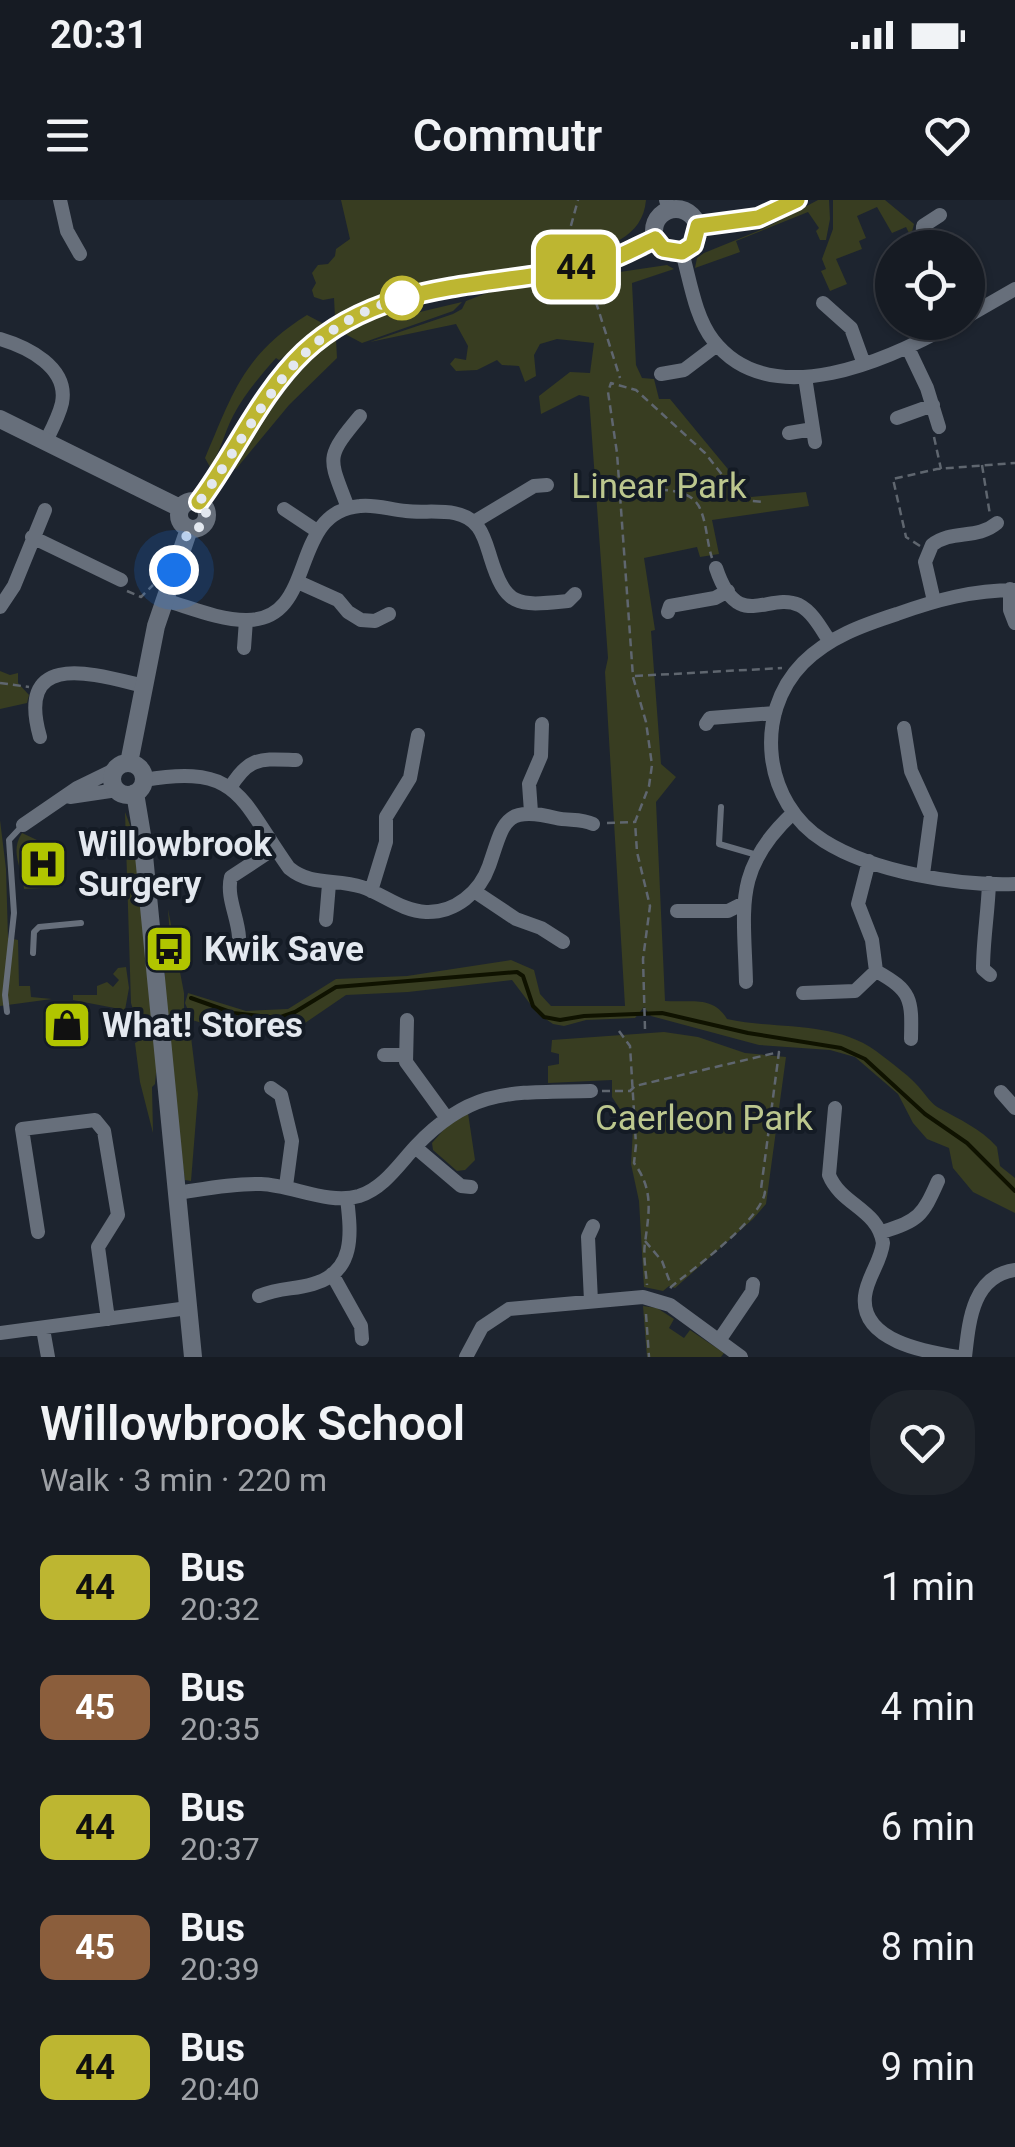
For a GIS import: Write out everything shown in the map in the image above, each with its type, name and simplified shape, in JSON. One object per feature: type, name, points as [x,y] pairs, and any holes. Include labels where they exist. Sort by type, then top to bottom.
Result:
[{"type":"street","points":[[60,200],[67,231],[80,254]]},
{"type":"street","points":[[698,226],[758,218],[798,200]]},
{"type":"street","points":[[668,205],[684,210],[698,226],[693,245],[682,252],[663,249],[655,239],[654,224],[668,205]]},
{"type":"street","points":[[924,230],[940,215]]},
{"type":"street","points":[[199,502],[279,379],[315,342],[344,323],[408,296],[610,260],[655,239]]},
{"type":"street","points":[[682,252],[700,314],[716,345],[754,371],[778,377],[805,377],[864,364],[922,340]]},
{"type":"street","points":[[985,308],[1013,296]]},
{"type":"street","points":[[823,303],[851,328],[864,364]]},
{"type":"street","points":[[0,339],[40,357],[59,382],[62,403],[46,440]]},
{"type":"street","points":[[661,374],[684,370],[716,345]]},
{"type":"street","points":[[908,348],[939,427]]},
{"type":"street","points":[[789,433],[814,436],[805,377]]},
{"type":"street","points":[[897,418],[933,405]]},
{"type":"street","points":[[348,508],[332,458],[336,445],[360,416]]},
{"type":"street","points":[[0,419],[180,508]]},
{"type":"street","points":[[474,522],[534,486],[548,485]]},
{"type":"street","points":[[187,502],[199,502],[206,508],[206,522],[189,529],[180,520],[180,508],[187,502]]},
{"type":"street","points":[[166,594],[246,620],[271,616],[290,600],[317,531],[328,519],[348,508],[371,506],[412,512],[442,511],[474,522],[484,538],[498,584],[509,598],[529,605],[568,601],[575,594]]},
{"type":"street","points":[[0,607],[14,586],[45,510]]},
{"type":"street","points":[[284,510],[317,531]]},
{"type":"street","points":[[934,601],[925,562],[927,551],[940,538],[986,533],[998,524]]},
{"type":"street","points":[[132,788],[112,777],[122,766],[166,594],[189,529]]},
{"type":"street","points":[[32,537],[102,580],[121,580]]},
{"type":"street","points":[[716,568],[728,592],[749,607],[790,602],[798,605],[810,613],[830,642]]},
{"type":"street","points":[[298,582],[338,600],[361,620],[375,621],[388,614]]},
{"type":"street","points":[[1015,623],[1010,610],[1012,590],[968,593],[861,626],[830,642],[796,671],[775,713],[771,759],[777,784],[793,812],[824,841],[869,861],[924,874],[1015,884]]},
{"type":"street","points":[[668,612],[670,606],[716,598],[728,592]]},
{"type":"street","points":[[244,648],[246,620]]},
{"type":"street","points":[[40,737],[35,712],[40,690],[52,678],[69,672],[144,686]]},
{"type":"street","points":[[706,724],[710,718],[775,713]]},
{"type":"street","points":[[530,812],[529,784],[541,756],[542,724]]},
{"type":"street","points":[[904,728],[910,771],[931,815],[924,874]]},
{"type":"street","points":[[371,890],[386,842],[386,817],[410,778],[418,735]]},
{"type":"street","points":[[230,788],[252,762],[296,760]]},
{"type":"street","points":[[23,825],[122,766],[141,770],[132,788],[142,835],[194,1357]]},
{"type":"street","points":[[60,800],[195,774],[218,780],[230,788],[297,875],[329,884],[353,884],[403,906],[428,912],[454,906],[474,891],[489,867],[501,828],[516,816],[530,812],[593,824]]},
{"type":"street","points":[[746,982],[744,903],[748,871],[768,836],[793,812]]},
{"type":"street","points":[[240,937],[238,916],[229,895],[232,878],[274,848]]},
{"type":"street","points":[[869,861],[858,904],[872,940],[876,971]]},
{"type":"street","points":[[989,883],[982,969],[990,975]]},
{"type":"street","points":[[326,920],[329,884]]},
{"type":"street","points":[[474,891],[563,942]]},
{"type":"street","points":[[677,910],[728,911],[744,903]]},
{"type":"street","points":[[804,993],[855,991],[876,971]]},
{"type":"street","points":[[876,971],[902,986],[912,1004],[911,1039]]},
{"type":"street","points":[[407,1020],[409,1068],[446,1117]]},
{"type":"street","points":[[384,1055],[406,1055]]},
{"type":"street","points":[[270,1088],[282,1095],[292,1140],[286,1186]]},
{"type":"street","points":[[177,1193],[248,1184],[286,1186],[347,1198],[377,1188],[446,1117],[491,1096],[591,1091]]},
{"type":"street","points":[[1000,1092],[1015,1108]]},
{"type":"street","points":[[835,1108],[829,1175],[839,1191],[873,1218],[882,1232],[882,1250],[867,1287],[865,1308],[874,1326],[912,1352],[961,1357],[978,1296],[992,1277],[1015,1270]]},
{"type":"street","points":[[38,1232],[22,1129],[94,1120],[104,1131],[118,1214],[98,1247],[108,1318]]},
{"type":"street","points":[[415,1147],[461,1186],[471,1186]]},
{"type":"street","points":[[882,1232],[922,1216],[938,1181]]},
{"type":"street","points":[[259,1296],[280,1288],[314,1284],[332,1274],[345,1260],[352,1242],[347,1198]]},
{"type":"street","points":[[591,1300],[588,1237],[593,1226]]},
{"type":"street","points":[[332,1274],[361,1326],[362,1339]]},
{"type":"street","points":[[720,1340],[752,1292],[753,1284]]},
{"type":"street","points":[[466,1357],[482,1328],[499,1313],[518,1306],[644,1297],[662,1300],[741,1357]]},
{"type":"street","points":[[0,1332],[188,1308]]},
{"type":"street","points":[[43,1329],[48,1357]]},
{"type":"lane","points":[[721,808],[719,844],[758,856]]},
{"type":"lane","points":[[7,1012],[5,995],[14,913],[10,840],[23,825]]},
{"type":"lane","points":[[33,954],[34,932],[38,927],[81,923]]},
{"type":"path","points":[[566,259],[563,246],[578,200]]},
{"type":"path","points":[[588,276],[620,378]]},
{"type":"path","points":[[644,1028],[643,959],[650,906],[637,852],[635,822],[652,766],[646,722],[633,676],[620,491],[608,392],[612,383],[636,390],[665,416],[722,472],[742,500],[765,502]]},
{"type":"path","points":[[939,427],[934,436],[942,469]]},
{"type":"path","points":[[927,551],[906,536],[894,479],[942,469],[1015,463]]},
{"type":"path","points":[[982,465],[988,513],[998,524]]},
{"type":"path","points":[[620,491],[680,492],[695,500],[716,568]]},
{"type":"path","points":[[121,580],[124,589],[141,598],[154,584],[166,594]]},
{"type":"path","points":[[633,676],[788,668],[796,671]]},
{"type":"path","points":[[0,683],[40,690]]},
{"type":"path","points":[[593,824],[635,822]]},
{"type":"path","points":[[618,1031],[630,1046],[634,1163],[649,1193],[650,1221],[645,1242],[648,1291]]},
{"type":"path","points":[[591,1091],[632,1088],[779,1052],[761,1189],[765,1192],[764,1201],[672,1286],[662,1262],[645,1242]]},
{"type":"path","points":[[646,1309],[649,1357]]},
{"type":"green space","points":[[341,200],[646,200],[638,224],[610,245],[574,256],[571,249],[549,253],[549,261],[439,283],[305,343],[279,360],[276,358],[237,408],[210,467],[205,458],[242,377],[254,361],[285,330],[307,315],[324,324],[335,317],[334,298],[314,297],[316,283],[312,273],[318,265],[328,264],[336,249],[350,239]]},
{"type":"green space","points":[[818,200],[829,200],[826,240],[820,240],[816,231],[819,228],[808,212],[736,241],[740,252],[695,268],[697,258],[704,253],[763,229]]},
{"type":"green space","points":[[833,200],[885,200],[914,224],[912,230],[890,230],[877,207],[857,216],[866,238],[859,241],[862,249],[836,259],[847,284],[830,291],[821,271],[826,269],[822,259],[833,229]]},
{"type":"green space","name":"Linear Park","points":[[667,265],[674,269],[632,283],[636,365],[642,378],[654,379],[659,399],[670,399],[751,497],[806,492],[809,506],[712,520],[719,554],[700,557],[697,547],[644,558],[655,630],[651,631],[661,764],[676,777],[656,802],[665,1001],[708,1003],[727,1019],[841,1034],[876,1051],[913,1081],[934,1105],[977,1129],[997,1147],[1000,1166],[1015,1178],[1015,1213],[973,1192],[953,1168],[949,1148],[927,1139],[913,1123],[898,1094],[855,1057],[830,1050],[759,1045],[651,1016],[644,1007],[635,1018],[553,1024],[537,1013],[512,980],[346,995],[305,1023],[289,1028],[229,1031],[192,1020],[185,1003],[188,993],[246,1011],[288,1009],[336,979],[407,976],[511,960],[534,970],[540,994],[551,1006],[625,1006],[605,672],[608,658],[589,397],[579,395],[541,414],[539,396],[570,372],[590,373],[594,343],[557,339],[540,344],[534,355],[536,376],[525,382],[519,366],[502,365],[497,360],[477,370],[456,371],[450,364],[455,358],[466,360],[468,346],[456,324],[370,342],[453,314],[466,301],[492,291]]},
{"type":"green space","points":[[462,302],[453,311],[362,343],[345,334],[336,339],[337,358],[289,405],[236,469],[233,467],[298,370],[341,333],[395,313],[403,316]]},
{"type":"green space","points":[[0,671],[18,673],[18,683],[29,695],[27,703],[0,709]]},
{"type":"green space","points":[[125,812],[133,833],[158,1052],[152,1087],[153,1133],[135,1043],[152,1033],[151,1021],[134,1013],[131,1003]]},
{"type":"green space","points":[[0,820],[8,938],[18,940],[19,986],[30,986],[31,997],[52,999],[0,1006]]},
{"type":"green space","points":[[22,833],[37,840],[26,841],[28,881],[61,880],[61,887],[24,889],[17,854]]},
{"type":"green space","points":[[168,909],[184,993],[184,1009],[170,1018],[171,1030],[191,1037],[198,1094],[191,1181],[185,1180],[181,1153],[164,983],[167,954],[171,953]]},
{"type":"green space","points":[[126,967],[129,988],[125,1010],[73,1000],[73,995],[97,995],[97,986],[107,982],[113,987],[119,980],[113,974]]},
{"type":"green space","name":"Caerleon Park","points":[[664,1032],[698,1037],[745,1053],[786,1057],[766,1204],[675,1288],[669,1286],[663,1291],[644,1287],[639,1201],[631,1164],[633,1129],[612,1097],[612,1080],[548,1083],[548,1066],[559,1064],[559,1054],[551,1052],[552,1040]]},
{"type":"green space","points":[[468,1113],[475,1160],[465,1170],[457,1171],[433,1150],[432,1143],[446,1127]]},
{"type":"green space","points":[[643,1306],[657,1308],[674,1319],[669,1328],[684,1338],[690,1330],[724,1353],[721,1357],[647,1357]]},
{"type":"waterway","points":[[191,998],[233,1013],[278,1018],[336,987],[517,972],[523,976],[533,1006],[544,1017],[560,1020],[662,1013],[748,1033],[841,1048],[865,1059],[925,1114],[967,1143],[1015,1191]]},
{"type":"bus line","name":"44","points":[[199,502],[279,379],[315,342],[358,315],[408,296],[610,260],[655,239],[669,252],[682,252],[693,245],[698,226],[758,218],[797,200]]},
{"type":"place","name":"Willowbrook Surgery","points":[[43,864]]},
{"type":"place","name":"Kwik Save","points":[[169,949]]},
{"type":"place","name":"What! Stores","points":[[67,1025]]},
{"type":"route","points":[[174,570],[189,529],[206,522],[206,508],[199,502],[279,379],[327,334],[368,310],[408,296],[402,298]]}]
